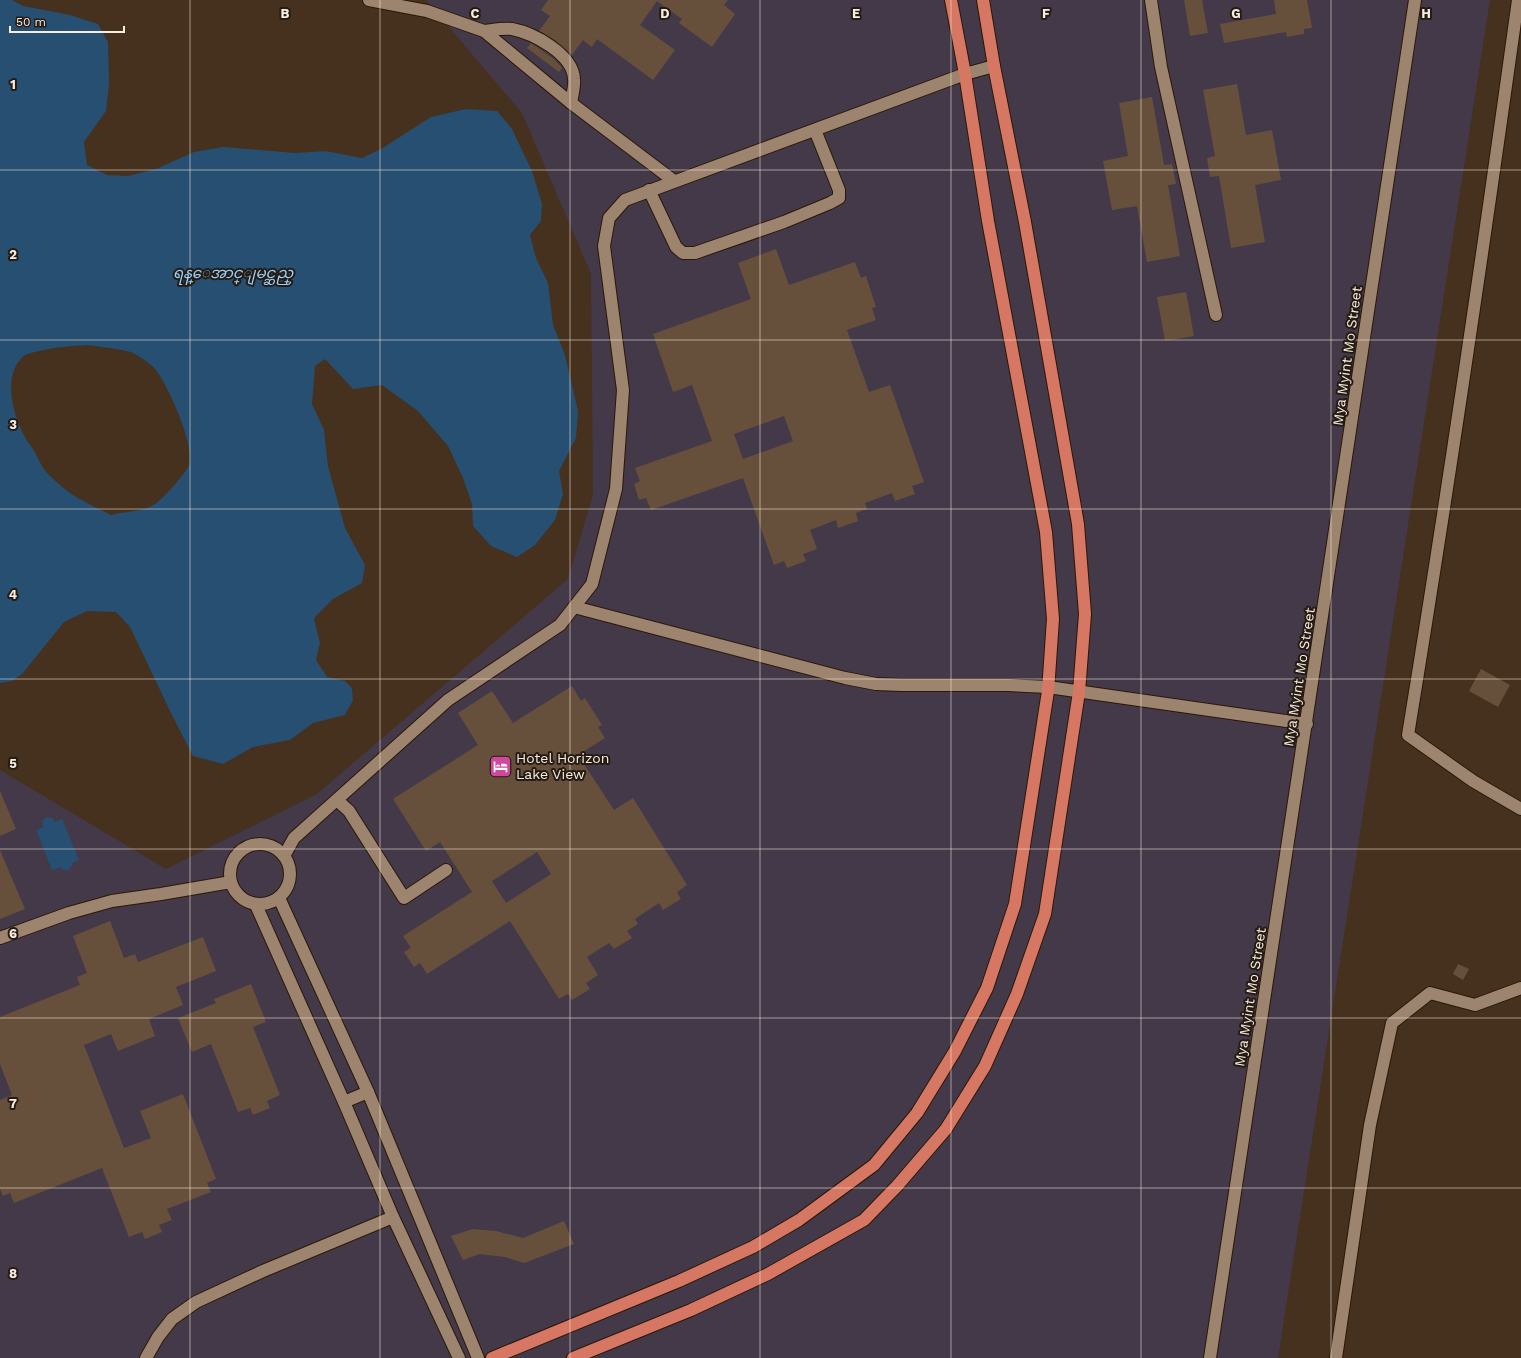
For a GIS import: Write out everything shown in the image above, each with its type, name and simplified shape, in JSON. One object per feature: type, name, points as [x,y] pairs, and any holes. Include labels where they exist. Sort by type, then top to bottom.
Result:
[{"type":"main road","points":[[492,1358],[679,1281],[753,1247],[799,1220],[874,1165],[917,1113],[955,1051],[987,988],[1015,904],[1048,687],[1053,619],[1046,532],[988,222],[965,74],[951,0]]},
{"type":"main road","points":[[573,1358],[691,1310],[768,1274],[864,1220],[897,1186],[946,1129],[985,1066],[1017,994],[1045,914],[1079,692],[1085,614],[1078,524],[1025,222],[994,66],[983,0]]},
{"type":"street","points":[[369,0],[427,11],[484,31],[571,103],[674,181]]},
{"type":"street","points":[[1151,0],[1160,67],[1216,315]]},
{"type":"street","name":"Mya Myint Mo Street","points":[[1210,1358],[1307,724],[1415,0]]},
{"type":"street","points":[[1518,0],[1488,214],[1429,609],[1408,735],[1473,781],[1521,809]]},
{"type":"street","points":[[484,31],[511,29],[532,35],[552,46],[570,65],[574,78],[571,103]]},
{"type":"street","points":[[284,856],[294,838],[448,700],[560,625],[592,584],[616,489],[623,390],[604,246],[609,218],[625,200],[965,74],[994,66]]},
{"type":"street","points":[[649,190],[676,247],[683,253],[695,253],[784,222],[839,198],[839,190],[814,130]]},
{"type":"street","points":[[574,606],[845,678],[876,684],[1008,685],[1048,687],[1307,724]]},
{"type":"street","points":[[337,800],[349,811],[404,898],[446,870]]},
{"type":"street","points":[[264,844],[275,848],[284,856],[289,866],[290,878],[286,890],[279,898],[268,904],[256,905],[245,901],[236,893],[231,882],[230,870],[234,859],[242,850],[252,845],[264,844]]},
{"type":"street","points":[[0,938],[69,913],[112,901],[231,882]]},
{"type":"street","points":[[279,898],[368,1092],[478,1358]]},
{"type":"street","points":[[256,905],[344,1102],[393,1217],[459,1358]]},
{"type":"street","points":[[1336,1358],[1370,1125],[1392,1023],[1430,993],[1475,1004],[1521,988]]},
{"type":"street","points":[[344,1102],[368,1092]]},
{"type":"street","points":[[146,1358],[158,1336],[172,1319],[196,1302],[263,1271],[393,1217]]},
{"type":"shaded area","points":[[426,0],[1490,0],[1278,1358],[0,1358],[0,770],[166,869],[317,794],[568,579],[593,495],[591,274],[522,113]]},
{"type":"water","name":"ရန္ေအာင္ျမင္ဆည္","points":[[0,0],[12,0],[23,6],[70,15],[98,24],[108,42],[109,85],[106,111],[84,142],[87,165],[107,175],[128,176],[156,169],[194,152],[223,147],[295,153],[325,151],[362,158],[381,149],[431,117],[466,109],[497,111],[512,129],[532,171],[542,204],[541,221],[530,235],[536,258],[548,283],[553,325],[565,355],[578,411],[576,438],[559,471],[563,494],[555,520],[535,545],[517,557],[491,546],[473,526],[472,504],[463,478],[448,446],[418,411],[382,385],[353,389],[325,359],[315,366],[312,404],[324,430],[328,466],[345,528],[365,565],[362,583],[333,599],[314,618],[320,643],[316,660],[327,677],[345,681],[352,688],[353,700],[345,715],[313,723],[290,740],[253,747],[223,764],[193,756],[130,627],[116,612],[87,611],[64,622],[23,673],[12,681],[0,683]],"holes":[[[88,345],[118,349],[133,353],[153,367],[167,388],[184,430],[190,456],[189,465],[163,497],[155,504],[145,509],[111,515],[65,489],[44,469],[24,435],[14,411],[11,385],[13,374],[17,363],[25,355],[57,348]]]},
{"type":"water","points":[[46,817],[52,818],[55,822],[62,819],[79,860],[72,863],[69,870],[63,870],[61,867],[52,870],[36,830],[43,827],[42,822]]},
{"type":"building","points":[[548,0],[728,0],[724,5],[735,14],[712,47],[679,23],[682,19],[657,1],[640,25],[675,50],[653,80],[597,39],[592,47],[583,40],[572,55],[555,40],[539,31],[550,16],[541,10]]},
{"type":"building","points":[[1184,0],[1202,0],[1208,33],[1190,36]]},
{"type":"building","points":[[1274,0],[1307,0],[1312,28],[1304,29],[1304,34],[1287,37],[1286,32],[1224,43],[1220,24],[1276,14]]},
{"type":"building","points":[[531,43],[554,59],[562,68],[559,72],[527,48]]},
{"type":"building","points":[[1237,84],[1246,135],[1272,130],[1281,180],[1255,185],[1265,242],[1231,248],[1219,176],[1210,177],[1207,158],[1215,156],[1203,90]]},
{"type":"building","points":[[1152,97],[1164,165],[1172,164],[1176,184],[1168,185],[1180,256],[1147,262],[1137,206],[1112,210],[1103,161],[1128,156],[1119,103]]},
{"type":"building","points":[[776,249],[789,285],[855,262],[861,278],[866,276],[876,307],[872,308],[876,320],[847,330],[869,392],[890,385],[924,482],[912,486],[915,494],[895,501],[892,493],[865,503],[867,509],[856,513],[858,521],[838,528],[836,520],[810,530],[817,549],[803,554],[806,561],[787,568],[784,561],[774,565],[743,478],[651,510],[646,498],[639,500],[634,484],[640,481],[635,468],[712,441],[692,385],[673,392],[653,334],[751,299],[738,263]],"holes":[[[784,416],[793,441],[743,459],[734,434]]]},
{"type":"building","points":[[1186,292],[1194,336],[1165,341],[1157,297]]},
{"type":"building","points":[[1481,669],[1510,685],[1498,707],[1469,691]]},
{"type":"building","points":[[572,686],[581,701],[585,698],[602,725],[598,727],[605,738],[578,755],[614,810],[633,798],[687,885],[677,892],[681,899],[663,910],[659,903],[635,919],[638,924],[627,931],[632,938],[614,949],[609,943],[587,957],[598,975],[586,983],[590,989],[572,1000],[568,994],[559,999],[510,921],[427,974],[420,963],[414,967],[404,952],[411,948],[403,936],[472,892],[440,842],[426,851],[393,799],[478,745],[458,713],[492,691],[513,723]],"holes":[[[537,852],[551,874],[506,903],[492,881]]]},
{"type":"building","points":[[0,791],[16,829],[0,836]]},
{"type":"building","points":[[0,850],[25,909],[0,919]]},
{"type":"building","points":[[110,921],[124,958],[135,954],[138,962],[203,937],[216,971],[176,987],[183,1005],[149,1019],[155,1036],[118,1051],[111,1034],[84,1045],[124,1148],[151,1138],[140,1111],[183,1094],[216,1179],[207,1183],[211,1192],[167,1209],[172,1220],[159,1225],[162,1232],[145,1239],[142,1232],[129,1237],[102,1168],[14,1203],[10,1193],[3,1196],[0,1189],[0,1100],[12,1095],[0,1064],[0,1017],[80,985],[77,977],[87,973],[73,936]]},
{"type":"building","points":[[1458,964],[1469,969],[1463,980],[1453,974]]},
{"type":"building","points":[[251,984],[266,1022],[253,1027],[280,1095],[267,1101],[270,1108],[253,1115],[250,1108],[238,1112],[211,1044],[192,1052],[178,1018],[216,1003],[214,999]]},
{"type":"building","points":[[564,1221],[574,1244],[524,1263],[505,1257],[480,1254],[463,1260],[451,1236],[473,1229],[496,1231],[523,1238]]},
{"type":"place","name":"Hotel Horizon Lake View","points":[[500,766]]}]
